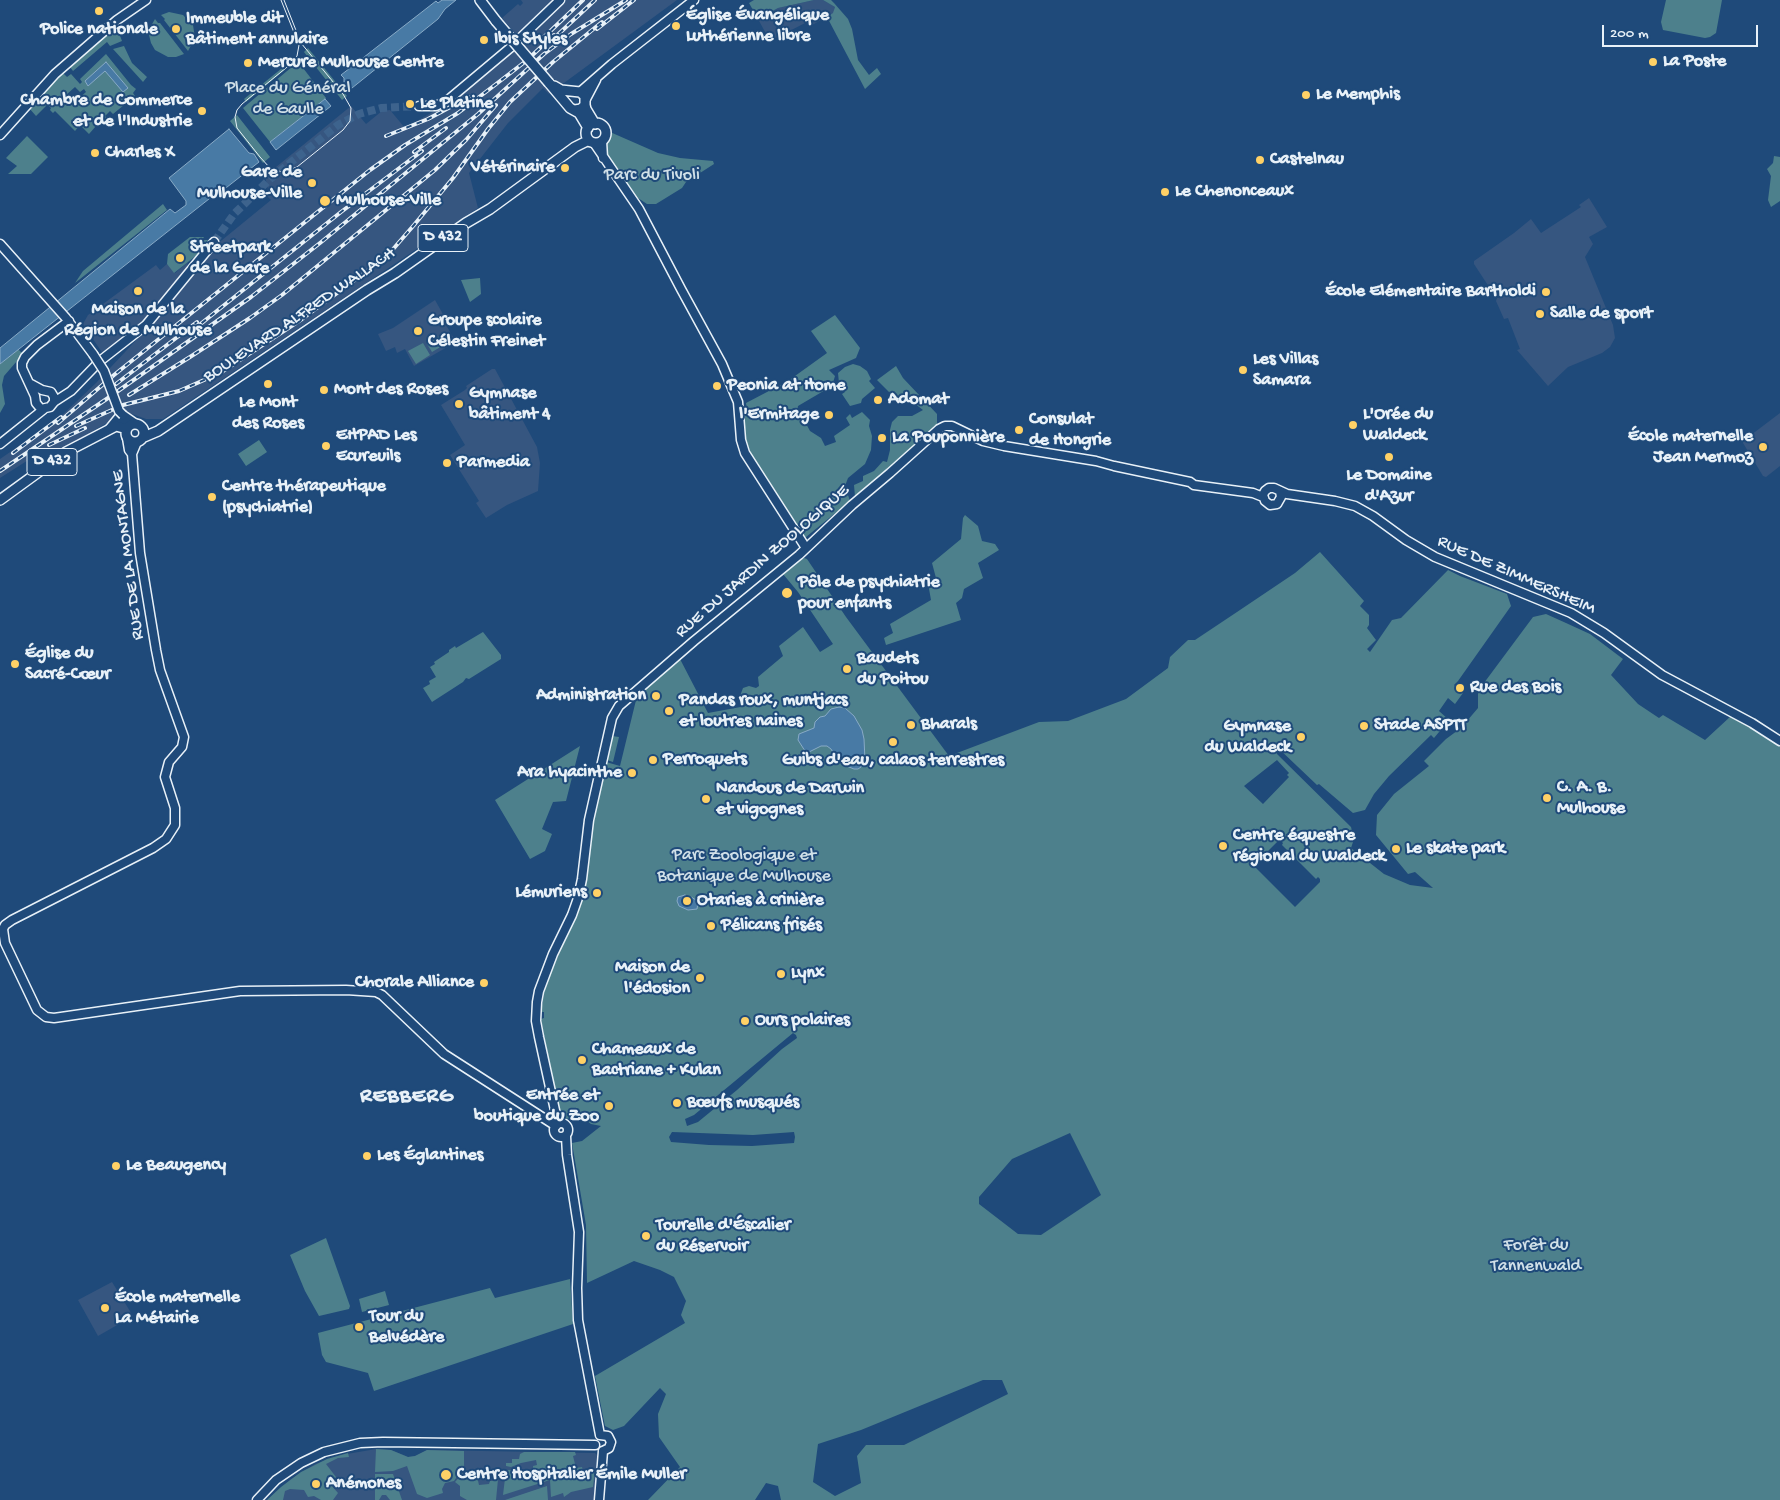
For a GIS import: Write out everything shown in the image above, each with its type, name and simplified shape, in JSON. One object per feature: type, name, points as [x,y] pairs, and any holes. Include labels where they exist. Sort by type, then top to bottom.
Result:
[{"type":"main road","points":[[0,135],[31,98],[55,74],[117,20],[146,0]]},
{"type":"main road","points":[[480,0],[570,108],[580,113],[604,158],[640,209],[722,364],[738,402],[741,440],[746,456],[806,548]]},
{"type":"main road","points":[[419,106],[436,106],[448,100],[517,42],[560,0]]},
{"type":"main road","points":[[575,110],[581,109],[581,96],[612,64],[694,0]]},
{"type":"main road","points":[[549,83],[561,90],[581,96]]},
{"type":"main road","points":[[567,103],[567,97],[581,96]]},
{"type":"main road","points":[[581,96],[592,135]]},
{"type":"main road","name":"BOULEVARD ALFRED WALLACH","points":[[134,432],[164,426],[395,273],[466,223],[490,209],[575,147],[587,141],[592,135]]},
{"type":"main road","points":[[54,398],[65,396],[100,361],[151,319],[214,242]]},
{"type":"main road","points":[[0,244],[68,320],[93,354],[104,371],[121,414],[134,432]]},
{"type":"main road","points":[[54,398],[50,408],[40,407],[35,401],[36,396],[22,368],[22,363],[25,357],[68,320]]},
{"type":"main road","points":[[30,384],[42,390],[49,390],[54,398]]},
{"type":"main road","points":[[36,396],[42,390]]},
{"type":"main road","points":[[0,444],[32,420],[40,407]]},
{"type":"main road","points":[[108,429],[121,414]]},
{"type":"main road","name":"D 432","points":[[0,500],[58,458],[108,429],[116,426],[134,432]]},
{"type":"main road","name":"RUE DU JARDIN ZOOLOGIQUE","points":[[557,1125],[536,1021],[537,1002],[550,961],[578,898],[589,820],[612,718],[619,706],[694,641],[800,555],[852,505],[939,429],[947,426],[954,427],[984,441],[1054,455],[1061,454],[1104,462],[1114,466],[1190,482]]},
{"type":"main road","name":"RUE DE LA MONTAGNE","points":[[134,432],[129,450],[132,454],[140,553],[160,670],[184,737],[182,747],[169,762],[166,770],[165,781],[175,808],[175,818],[173,830],[166,839],[137,857],[12,920],[3,929],[6,943],[39,1013],[46,1017],[54,1018],[240,991],[346,990],[376,992],[382,995],[444,1054],[557,1125]]},
{"type":"main road","points":[[1194,480],[1259,490],[1274,488],[1280,496],[1275,505],[1270,505],[1263,497],[1253,493],[1194,485],[1190,482],[1194,480]]},
{"type":"main road","points":[[1263,497],[1267,489]]},
{"type":"main road","name":"RUE DE ZIMMERSHEIM","points":[[1280,496],[1341,502],[1361,509],[1428,554],[1571,613],[1604,633],[1662,676],[1752,722],[1780,742]]},
{"type":"main road","points":[[563,1137],[554,1132],[557,1125],[563,1123],[567,1126],[569,1132],[563,1137],[561,1146],[567,1155],[579,1232],[578,1320],[600,1435]]},
{"type":"main road","points":[[600,1435],[608,1436],[611,1442],[609,1448],[603,1451],[597,1450],[594,1445],[595,1440],[600,1435]]},
{"type":"main road","points":[[257,1500],[276,1480],[301,1463],[324,1452],[360,1443],[594,1445]]},
{"type":"main road","points":[[599,1500],[603,1451]]},
{"type":"shaded area","points":[[442,0],[456,0],[445,9],[438,19],[347,92],[341,85],[344,82],[344,78],[341,75],[436,1],[438,3]]},
{"type":"shaded area","points":[[521,0],[677,0],[549,94],[543,88],[508,123],[469,173],[478,208],[163,419],[146,419],[132,414],[110,421],[39,463],[33,457],[0,478],[0,459],[58,419],[96,383],[155,320],[216,245],[271,200],[266,195],[268,189],[265,176],[351,106],[366,124],[382,111],[390,110],[405,128],[448,103],[521,40],[502,18],[518,4],[520,6],[523,3]]},
{"type":"shaded area","points":[[814,0],[823,0],[832,5],[835,7],[834,13],[812,25],[809,21],[770,41],[758,19],[778,8]]},
{"type":"shaded area","points":[[106,62],[128,88],[123,92],[105,71],[88,86],[85,81]]},
{"type":"shaded area","points":[[325,99],[331,106],[276,150],[270,142]]},
{"type":"shaded area","points":[[229,129],[249,153],[254,154],[259,162],[222,191],[214,195],[0,364],[0,348],[170,209],[175,213],[186,205],[186,201],[169,178]]},
{"type":"shaded area","name":"École Elémentaire Bartholdi","points":[[1589,198],[1607,227],[1589,237],[1593,244],[1585,257],[1613,325],[1615,338],[1610,347],[1602,353],[1568,367],[1548,386],[1517,350],[1520,349],[1508,318],[1504,319],[1496,301],[1497,298],[1503,296],[1502,293],[1493,293],[1474,264],[1474,261],[1531,219],[1541,233],[1581,207],[1579,205]]},
{"type":"shaded area","points":[[188,262],[185,272],[147,319],[103,354],[83,324],[88,315],[156,265],[160,270],[167,264],[175,273]]},
{"type":"shaded area","name":"Groupe scolaire Célestin Freinet","points":[[435,300],[456,342],[414,366],[405,349],[397,353],[395,347],[386,351],[378,334],[393,328]]},
{"type":"shaded area","points":[[492,369],[495,369],[537,447],[540,463],[538,491],[507,505],[486,518],[476,503],[479,501],[450,455],[465,445],[441,405],[465,390],[466,386]]},
{"type":"shaded area","name":"École maternelle Jean Mermoz","points":[[1780,413],[1780,466],[1766,477],[1763,476],[1743,441]]},
{"type":"shaded area","points":[[845,708],[854,716],[862,730],[865,760],[858,769],[839,762],[827,746],[821,746],[809,752],[805,751],[798,740],[799,734],[814,728],[815,722],[820,717],[825,716],[831,709]]},
{"type":"shaded area","points":[[685,895],[687,901],[691,897],[696,900],[698,903],[697,909],[688,910],[679,906],[678,897]]},
{"type":"shaded area","name":"École maternelle La Métairie","points":[[112,1282],[133,1316],[98,1336],[78,1300]]},
{"type":"shaded area","name":"Centre Hospitalier Émile Muller","points":[[376,1449],[391,1450],[408,1457],[427,1450],[595,1453],[597,1455],[594,1500],[267,1500],[291,1479],[315,1464],[341,1455]]},
{"type":"green space","points":[[754,0],[814,0],[778,8],[758,19],[749,3]]},
{"type":"green space","points":[[823,0],[831,0],[848,19],[852,29],[858,60],[869,75],[877,68],[881,74],[865,89],[827,17],[833,13],[835,7]]},
{"type":"green space","points":[[1666,0],[1722,0],[1716,33],[1705,38],[1663,30],[1661,22]]},
{"type":"green space","points":[[169,12],[183,15],[193,25],[195,38],[188,51],[161,15]]},
{"type":"green space","points":[[155,19],[184,54],[168,57],[155,50],[149,35]]},
{"type":"green space","points":[[115,31],[119,33],[122,41],[110,46],[107,42],[73,71],[70,67],[110,32]]},
{"type":"green space","points":[[124,46],[132,63],[147,77],[143,82],[113,49]]},
{"type":"green space","points":[[308,48],[347,96],[342,100],[304,52]]},
{"type":"green space","points":[[106,54],[136,89],[133,93],[135,96],[113,114],[110,111],[105,116],[108,119],[106,121],[103,118],[89,134],[80,125],[75,131],[55,111],[53,113],[49,106],[46,106],[36,116],[29,108],[49,85],[63,73],[67,77],[71,74],[80,84],[82,82],[80,79]],"holes":[[[75,87],[80,92],[84,89],[86,92],[71,105],[65,98]]]},
{"type":"green space","points":[[292,60],[294,62],[246,102],[244,99]]},
{"type":"green space","name":"Place du Général de Gaulle","points":[[300,64],[326,98],[270,142],[243,108],[293,66]]},
{"type":"green space","points":[[237,115],[270,157],[263,163],[230,121]]},
{"type":"green space","name":"Parc du Tivoli","points":[[610,132],[658,153],[680,158],[713,161],[714,164],[686,182],[682,188],[656,204],[647,204],[638,198],[607,154],[605,142]]},
{"type":"green space","points":[[27,136],[48,157],[31,174],[8,174],[17,166],[6,158]]},
{"type":"green space","points":[[1774,156],[1780,157],[1780,201],[1771,207],[1768,200],[1771,176],[1767,169],[1773,163]]},
{"type":"green space","points":[[163,204],[167,210],[75,283],[83,271]]},
{"type":"green space","name":"Streetpark de la Gare","points":[[190,237],[204,237],[202,240],[208,240],[202,251],[174,273],[167,264],[168,254]]},
{"type":"green space","points":[[480,278],[481,294],[470,302],[461,280]]},
{"type":"green space","points":[[835,315],[860,348],[856,358],[829,370],[835,376],[832,386],[798,406],[797,412],[803,418],[810,431],[821,438],[825,446],[836,442],[834,436],[850,425],[846,418],[850,414],[852,418],[862,412],[870,420],[871,450],[865,464],[848,478],[845,486],[850,501],[804,537],[753,458],[744,437],[743,411],[747,410],[746,403],[788,381],[827,353],[811,331]]},
{"type":"green space","points":[[444,333],[449,342],[432,352],[427,344]]},
{"type":"green space","points":[[423,343],[430,355],[416,364],[408,351]]},
{"type":"green space","points":[[18,349],[23,354],[4,376],[2,385],[5,404],[0,413],[0,364]]},
{"type":"green space","points":[[853,364],[867,371],[871,379],[869,381],[875,388],[862,399],[861,403],[850,406],[842,394],[845,392],[839,383],[838,373],[845,367]]},
{"type":"green space","points":[[896,366],[903,378],[937,414],[937,426],[855,497],[854,485],[863,481],[863,476],[874,471],[883,461],[887,462],[892,422],[898,416],[912,416],[923,410],[914,403],[898,401],[877,380]]},
{"type":"green space","points":[[259,440],[267,452],[246,466],[238,454]]},
{"type":"green space","points":[[965,515],[978,526],[982,541],[995,544],[999,550],[978,563],[983,578],[964,589],[962,598],[956,603],[961,620],[886,645],[884,638],[893,633],[890,624],[931,600],[928,583],[936,578],[932,563],[961,539]]},
{"type":"green space","name":"Forêt du Tannenwald","points":[[1320,552],[1364,601],[1360,606],[1369,615],[1369,625],[1367,628],[1376,640],[1367,649],[1370,652],[1392,620],[1401,618],[1448,570],[1507,594],[1511,606],[1454,685],[1463,693],[1455,704],[1448,698],[1439,711],[1449,720],[1434,738],[1431,735],[1389,776],[1374,794],[1365,810],[1353,813],[1319,784],[1317,785],[1277,747],[1277,754],[1351,827],[1354,839],[1351,848],[1384,874],[1410,885],[1433,888],[1415,872],[1408,874],[1376,835],[1377,815],[1394,794],[1429,766],[1424,761],[1446,739],[1461,728],[1478,708],[1478,691],[1533,617],[1546,614],[1590,634],[1623,659],[1611,675],[1638,704],[1659,718],[1663,715],[1705,740],[1731,716],[1780,743],[1780,1500],[781,1500],[778,1486],[766,1483],[755,1500],[648,1500],[680,1467],[659,1437],[658,1414],[666,1394],[660,1388],[624,1426],[613,1430],[605,1426],[595,1376],[685,1323],[681,1315],[686,1301],[674,1277],[634,1261],[587,1283],[586,1225],[572,1143],[582,1141],[601,1126],[591,1124],[580,1114],[570,1119],[563,1118],[560,1115],[541,1019],[544,1018],[544,1012],[541,1012],[545,987],[584,894],[591,829],[606,762],[620,766],[637,696],[680,659],[708,713],[746,706],[740,696],[743,688],[749,686],[756,688],[759,686],[758,677],[783,656],[779,646],[803,627],[820,652],[833,644],[798,592],[783,574],[804,558],[807,559],[846,617],[949,756],[1039,722],[1068,721],[1126,699],[1168,668],[1170,657],[1188,640],[1195,640],[1295,573]],"holes":[[[1277,760],[1289,773],[1287,775],[1289,777],[1263,804],[1244,786]],[[1278,841],[1281,841],[1282,845],[1316,879],[1318,877],[1320,879],[1320,882],[1295,907],[1254,866],[1260,860],[1258,858]],[[793,1033],[796,1035],[797,1038],[698,1122],[687,1126],[685,1119],[694,1115]],[[672,1132],[753,1135],[794,1132],[795,1137],[794,1143],[752,1146],[671,1142],[669,1137]],[[1070,1133],[1101,1195],[1041,1235],[1018,1234],[979,1204],[979,1197],[1012,1159]],[[983,1380],[1002,1380],[1008,1394],[904,1445],[866,1445],[857,1456],[861,1483],[835,1496],[813,1482],[818,1444],[861,1430]]]},
{"type":"green space","points":[[483,632],[501,655],[501,659],[469,679],[466,678],[463,682],[432,702],[423,688],[436,677],[430,667],[455,646],[456,648]]},
{"type":"green space","points":[[612,736],[619,737],[613,762],[607,760]]},
{"type":"green space","points":[[580,746],[566,801],[553,802],[542,829],[552,834],[545,851],[530,859],[495,800]]},
{"type":"green space","points":[[326,1238],[350,1306],[349,1309],[319,1316],[305,1291],[290,1255]]},
{"type":"green space","points":[[570,1279],[573,1324],[374,1391],[368,1373],[326,1362],[322,1355],[318,1333],[490,1288],[495,1298]]},
{"type":"green space","points":[[385,1291],[389,1305],[362,1312],[359,1299]]},
{"type":"green space","points":[[376,1449],[391,1450],[408,1457],[427,1450],[464,1451],[464,1466],[454,1481],[445,1483],[442,1489],[443,1493],[427,1498],[417,1494],[407,1466],[393,1471],[375,1472]]},
{"type":"green space","points":[[524,1452],[575,1452],[576,1455],[573,1456],[576,1468],[582,1467],[583,1471],[595,1470],[593,1487],[571,1492],[564,1497],[563,1493],[551,1497],[550,1480],[503,1495],[506,1470],[513,1470],[520,1466],[520,1480],[534,1479],[533,1466],[537,1465],[536,1460],[511,1467],[506,1466],[506,1463],[512,1463],[512,1459],[519,1459],[520,1454]]},
{"type":"green space","points":[[348,1453],[349,1457],[338,1458],[326,1464],[336,1477],[331,1485],[338,1493],[333,1500],[321,1500],[314,1496],[308,1497],[304,1490],[290,1489],[285,1491],[283,1500],[267,1500],[301,1472],[327,1459]]},
{"type":"green space","points":[[496,1469],[499,1469],[496,1500],[467,1500],[460,1496],[460,1486],[455,1482],[463,1473],[473,1479],[476,1472],[479,1485],[489,1484],[490,1481],[495,1481]]},
{"type":"green space","points":[[375,1474],[393,1474],[402,1500],[390,1500],[386,1495],[382,1495],[379,1500],[375,1500]]},
{"type":"green space","points":[[547,1486],[548,1500],[505,1500]]},
{"type":"tunnel","points":[[214,242],[234,214],[270,179],[338,125],[359,114],[381,108],[419,106]]},
{"type":"tram line","points":[[281,0],[299,45],[297,56],[292,63],[242,104],[237,110],[235,117],[237,128],[260,157],[270,168],[282,172],[297,167],[343,130],[350,121],[351,108],[343,94],[301,43],[284,0]]},
{"type":"railway","points":[[543,38],[583,0]]},
{"type":"railway","points":[[551,41],[595,0]]},
{"type":"railway","points":[[0,471],[111,396],[251,297],[478,114],[544,54],[571,34],[626,0]]},
{"type":"railway","points":[[597,29],[634,0]]},
{"type":"railway","points":[[76,426],[123,405],[179,391],[220,373],[302,319],[388,255],[453,178],[510,102],[553,62],[602,22]]},
{"type":"railway","points":[[58,423],[114,375],[370,170],[405,145],[458,113],[526,61],[554,35]]},
{"type":"railway","points":[[386,136],[428,119],[469,97]]},
{"type":"railway","points":[[129,395],[250,318],[282,295],[435,170],[466,140],[496,105]]},
{"type":"railway","points":[[414,152],[446,128]]},
{"type":"railway","points":[[193,330],[341,212],[422,151]]},
{"type":"railway","points":[[116,384],[197,322]]},
{"type":"railway","points":[[13,453],[61,417]]},
{"type":"railway","points":[[49,445],[85,428]]},
{"type":"place","name":"Police nationale","points":[[99,11]]},
{"type":"place","name":"Église Évangélique Luthérienne libre","points":[[676,26]]},
{"type":"place","name":"Immeuble dit Bâtiment annulaire","points":[[176,29]]},
{"type":"place","name":"Ibis Styles","points":[[484,40]]},
{"type":"place","name":"La Poste","points":[[1653,62]]},
{"type":"place","name":"Mercure Mulhouse Centre","points":[[248,63]]},
{"type":"place","name":"Le Memphis","points":[[1306,95]]},
{"type":"place","name":"Le Platine","points":[[410,104]]},
{"type":"place","name":"Chambre de Commerce et de l'Industrie","points":[[202,111]]},
{"type":"place","name":"Charles X","points":[[95,153]]},
{"type":"place","name":"Castelnau","points":[[1260,160]]},
{"type":"place","name":"Vétérinaire","points":[[565,168]]},
{"type":"place","name":"Gare de Mulhouse-Ville","points":[[312,183]]},
{"type":"place","name":"Le Chenonceaux","points":[[1165,192]]},
{"type":"place","name":"Mulhouse-Ville","points":[[325,201]]},
{"type":"place","name":"Streetpark de la Gare","points":[[180,258]]},
{"type":"place","name":"Maison de la Région de Mulhouse","points":[[138,291]]},
{"type":"place","name":"École Elémentaire Bartholdi","points":[[1546,292]]},
{"type":"place","name":"Salle de sport","points":[[1540,314]]},
{"type":"place","name":"Groupe scolaire Célestin Freinet","points":[[418,331]]},
{"type":"place","name":"Les Villas Samara","points":[[1243,370]]},
{"type":"place","name":"Le Mont des Roses","points":[[268,384]]},
{"type":"place","name":"Peonia at Home","points":[[717,386]]},
{"type":"place","name":"Mont des Roses","points":[[324,390]]},
{"type":"place","name":"Adomat","points":[[878,400]]},
{"type":"place","name":"Gymnase bâtiment 4","points":[[459,404]]},
{"type":"place","name":"l'Ermitage","points":[[829,415]]},
{"type":"place","name":"L'Orée du Waldeck","points":[[1353,425]]},
{"type":"place","name":"Consulat de Hongrie","points":[[1019,430]]},
{"type":"place","name":"La Pouponnière","points":[[882,438]]},
{"type":"place","name":"EHPAD Les Ecureuils","points":[[326,446]]},
{"type":"place","name":"École maternelle Jean Mermoz","points":[[1763,447]]},
{"type":"place","name":"Le Domaine d'Azur","points":[[1389,457]]},
{"type":"place","name":"Parmedia","points":[[447,463]]},
{"type":"place","name":"Centre thérapeutique (psychiatrie)","points":[[212,497]]},
{"type":"place","name":"Pôle de psychiatrie pour enfants","points":[[787,593]]},
{"type":"place","name":"Église du Sacré-Cœur","points":[[15,664]]},
{"type":"place","name":"Baudets du Poitou","points":[[847,669]]},
{"type":"place","name":"Rue des Bois","points":[[1460,688]]},
{"type":"place","name":"Administration","points":[[656,696]]},
{"type":"place","name":"Pandas roux, muntjacs et loutres naines","points":[[669,711]]},
{"type":"place","name":"Bharals","points":[[911,725]]},
{"type":"place","name":"Stade ASPTT","points":[[1364,726]]},
{"type":"place","name":"Gymnase du Waldeck","points":[[1301,737]]},
{"type":"place","name":"Guibs d'eau, calaos terrestres","points":[[893,742]]},
{"type":"place","name":"Perroquets","points":[[653,760]]},
{"type":"place","name":"Ara hyacinthe","points":[[632,773]]},
{"type":"place","name":"C. A. B. Mulhouse","points":[[1547,798]]},
{"type":"place","name":"Nandous de Darwin et vigognes","points":[[706,799]]},
{"type":"place","name":"Centre équestre régional du Waldeck","points":[[1223,846]]},
{"type":"place","name":"Le skate park","points":[[1396,849]]},
{"type":"place","name":"Lémuriens","points":[[597,893]]},
{"type":"place","name":"Otaries à crinière","points":[[687,901]]},
{"type":"place","name":"Pélicans frisés","points":[[711,926]]},
{"type":"place","name":"Lynx","points":[[781,974]]},
{"type":"place","name":"Maison de l'éclosion","points":[[700,978]]},
{"type":"place","name":"Chorale Alliance","points":[[484,983]]},
{"type":"place","name":"Ours polaires","points":[[745,1021]]},
{"type":"place","name":"Chameaux de Bactriane + Kulan","points":[[582,1060]]},
{"type":"place","name":"Bœufs musqués","points":[[677,1103]]},
{"type":"place","name":"Entrée et boutique du Zoo","points":[[609,1106]]},
{"type":"place","name":"Les Églantines","points":[[367,1156]]},
{"type":"place","name":"Le Beaugency","points":[[116,1166]]},
{"type":"place","name":"Tourelle d'Éscalier du Réservoir","points":[[646,1236]]},
{"type":"place","name":"École maternelle La Métairie","points":[[105,1308]]},
{"type":"place","name":"Tour du Belvédère","points":[[359,1327]]},
{"type":"place","name":"Centre Hospitalier Émile Muller","points":[[446,1475]]},
{"type":"place","name":"Anémones","points":[[316,1484]]},
{"type":"district","name":"REBBERG","points":[[407,1098]]},
{"type":"park label","name":"Parc Zoologique et Botanique de Mulhouse","points":[[744,866]]}]
